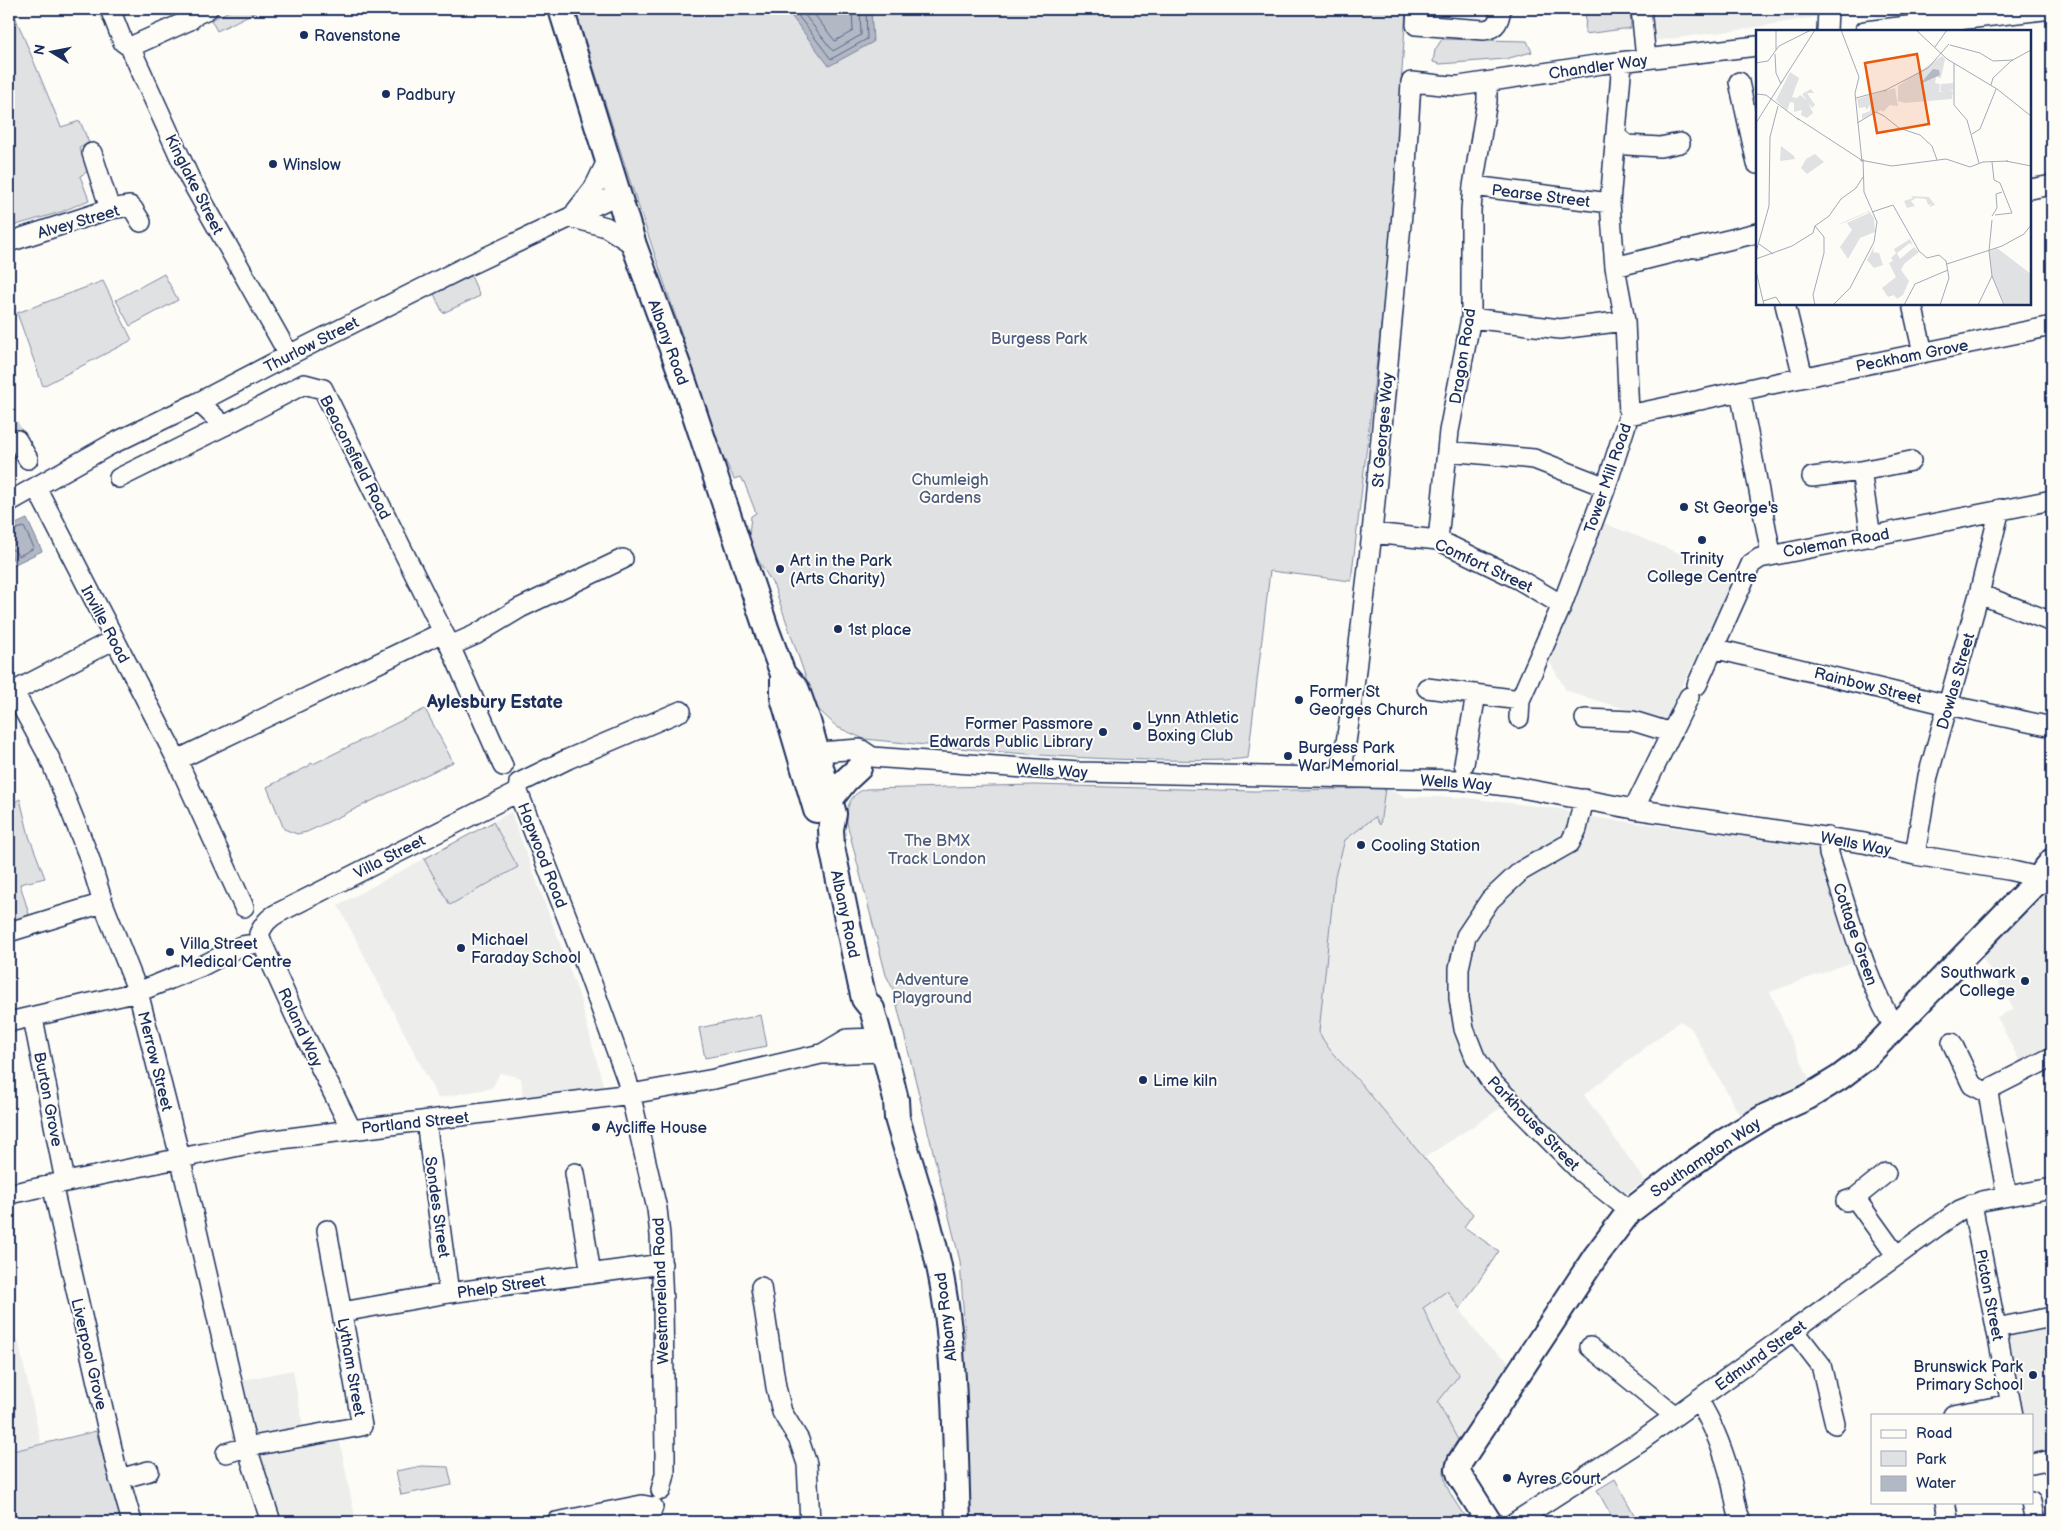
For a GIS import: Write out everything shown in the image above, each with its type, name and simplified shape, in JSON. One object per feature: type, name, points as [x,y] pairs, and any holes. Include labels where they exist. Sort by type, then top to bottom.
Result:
[{"type":"main road","name":"Albany Road","points":[[561,9],[634,245],[682,379],[767,631],[784,674],[783,698],[811,763],[830,800],[834,814],[830,829],[837,874],[864,999],[872,1009],[876,1045],[890,1114],[897,1118],[933,1237],[944,1289],[951,1364],[958,1522]]},
{"type":"main road","name":"Albany Road","points":[[811,763],[818,817],[830,829]]},
{"type":"main road","points":[[830,800],[845,781],[866,763]]},
{"type":"main road","name":"Southampton Way","points":[[1489,1522],[1460,1476],[1458,1469],[1465,1453],[1478,1437],[1595,1256],[1629,1212],[1686,1168],[1746,1127],[1808,1097],[1839,1078],[1864,1059],[2041,873]]},
{"type":"street","name":"Kinglake Street","points":[[110,9],[123,42],[130,47],[190,179],[290,355]]},
{"type":"street","points":[[130,47],[178,16],[208,9]]},
{"type":"street","points":[[1417,17],[1484,30],[1492,29],[1498,22],[1501,9]]},
{"type":"street","points":[[1642,9],[1646,59]]},
{"type":"street","points":[[1827,30],[1828,9]]},
{"type":"street","points":[[1885,30],[2005,18],[2052,9]]},
{"type":"street","name":"Chandler Way","points":[[1411,87],[1433,91],[1439,86],[1487,82],[1622,62],[1756,46]]},
{"type":"street","points":[[1732,50],[1756,160]]},
{"type":"street","name":"Tower Mill Road","points":[[1476,694],[1519,709],[1562,605],[1606,486],[1629,415],[1625,322],[1615,267],[1610,203],[1622,62]]},
{"type":"street","name":"Dragon Road","points":[[1438,540],[1452,412],[1471,318],[1470,240],[1473,186],[1487,101],[1487,82]]},
{"type":"street","name":"St Georges Way","points":[[1341,777],[1354,687],[1372,533],[1405,182],[1411,87]]},
{"type":"street","points":[[1617,137],[1627,145],[1660,147],[1680,143]]},
{"type":"street","points":[[92,153],[110,209]]},
{"type":"street","points":[[608,159],[594,188],[571,217],[606,227],[634,245]]},
{"type":"street","points":[[2031,189],[2052,185]]},
{"type":"street","name":"Pearse Street","points":[[1473,186],[1610,203]]},
{"type":"street","name":"Thurlow Street","points":[[9,502],[110,444],[199,402],[465,266],[618,194]]},
{"type":"street","name":"Alvey Street","points":[[9,242],[110,209],[130,206],[140,222]]},
{"type":"street","points":[[1615,267],[1756,233]]},
{"type":"street","points":[[1785,305],[1803,376]]},
{"type":"street","points":[[1912,305],[1923,353]]},
{"type":"street","points":[[1471,318],[1560,329],[1625,322]]},
{"type":"street","name":"Peckham Grove","points":[[1629,415],[1803,376],[2052,326]]},
{"type":"street","name":"Beaconsfield Road","points":[[120,478],[304,384],[323,389],[447,639],[503,766]]},
{"type":"street","points":[[1740,391],[1771,554]]},
{"type":"street","points":[[199,402],[224,426]]},
{"type":"street","points":[[17,440],[28,459]]},
{"type":"street","points":[[1447,451],[1534,458],[1606,486]]},
{"type":"street","points":[[1812,477],[1862,471],[1911,461]]},
{"type":"street","points":[[1862,471],[1871,537]]},
{"type":"street","name":"Inville Road","points":[[36,487],[113,640],[177,760],[244,907]]},
{"type":"street","name":"Coleman Road","points":[[1634,809],[1693,691],[1751,564],[1771,554],[1871,537],[2000,509],[2052,500]]},
{"type":"street","name":"Dowlas Street","points":[[1915,855],[1928,776],[1979,594],[2000,509]]},
{"type":"street","name":"Comfort Street","points":[[1372,533],[1438,540],[1518,579],[1562,605]]},
{"type":"street","points":[[177,760],[447,639],[475,635],[520,608],[623,559]]},
{"type":"street","points":[[1979,594],[2052,622]]},
{"type":"street","points":[[11,693],[113,640]]},
{"type":"street","name":"Rainbow Street","points":[[1713,648],[1948,705],[2052,727]]},
{"type":"street","points":[[1427,688],[1476,694],[1464,764]]},
{"type":"street","name":"Merrow Street","points":[[11,693],[50,759],[138,992],[180,1157],[249,1453],[271,1522]]},
{"type":"street","name":"Hopwood Road","points":[[631,1094],[579,948],[518,792],[519,783],[543,770],[681,712]]},
{"type":"street","points":[[1585,719],[1633,721],[1672,733]]},
{"type":"street","name":"Wells Way","points":[[811,763],[866,763],[1054,771],[1453,779],[1521,788],[1634,809],[1828,837],[1915,855],[2008,870],[2041,873]]},
{"type":"street","name":"Villa Street","points":[[264,924],[269,918],[278,913],[518,792]]},
{"type":"street","name":"Parkhouse Street","points":[[1584,799],[1577,829],[1570,843],[1521,871],[1490,900],[1466,936],[1459,968],[1459,998],[1464,1029],[1475,1057],[1490,1080],[1574,1165],[1629,1212]]},
{"type":"street","name":"Cottage Green","points":[[1828,837],[1829,854],[1869,975],[1883,1007],[1895,1028]]},
{"type":"street","points":[[9,932],[103,903]]},
{"type":"street","name":"Roland Way","points":[[264,924],[259,934],[263,945],[351,1129]]},
{"type":"street","points":[[9,1022],[33,1018],[138,992],[173,979],[241,946],[259,943],[263,945]]},
{"type":"street","name":"Burton Grove","points":[[33,1018],[58,1183]]},
{"type":"street","points":[[1952,1044],[1972,1085],[1988,1093]]},
{"type":"street","name":"Portland Street","points":[[9,1194],[258,1142],[631,1094],[721,1077],[821,1054],[876,1045]]},
{"type":"street","points":[[1988,1093],[1993,1087],[2052,1057]]},
{"type":"street","points":[[1988,1093],[2007,1196]]},
{"type":"street","name":"Westmoreland Road","points":[[631,1094],[657,1209],[662,1264],[666,1454],[665,1474],[654,1507]]},
{"type":"street","name":"Sondes Street","points":[[426,1121],[449,1293]]},
{"type":"street","points":[[575,1173],[591,1274]]},
{"type":"street","points":[[1886,1173],[1851,1200],[1896,1255]]},
{"type":"street","name":"Liverpool Grove","points":[[58,1183],[119,1480],[132,1522]]},
{"type":"street","name":"Edmund Street","points":[[1515,1522],[1599,1469],[1698,1400],[1960,1210],[1972,1204],[2052,1188]]},
{"type":"street","name":"Picton Street","points":[[1972,1204],[2012,1409]]},
{"type":"street","name":"Lytham Street","points":[[226,1453],[249,1453],[362,1426],[327,1230]]},
{"type":"street","name":"Phelp Street","points":[[342,1312],[449,1293],[662,1264]]},
{"type":"street","points":[[761,1287],[776,1386],[782,1412],[799,1440],[807,1464],[810,1522]]},
{"type":"street","points":[[1996,1328],[2052,1317]]},
{"type":"street","points":[[1794,1330],[1821,1365],[1835,1424]]},
{"type":"street","points":[[1590,1347],[1675,1416]]},
{"type":"street","points":[[1698,1400],[1708,1416],[1730,1476],[1736,1508],[1741,1522]]},
{"type":"street","points":[[1963,1414],[2012,1409]]},
{"type":"street","points":[[2034,1464],[2052,1460]]},
{"type":"street","points":[[119,1480],[149,1472]]},
{"type":"street","points":[[1945,1504],[1949,1522]]},
{"type":"street","points":[[2031,1504],[2035,1522]]},
{"type":"street","points":[[556,1522],[642,1505],[654,1507]]},
{"type":"shaded area","points":[[1649,9],[1818,9],[1818,15],[1739,30],[1652,41]]},
{"type":"shaded area","points":[[1601,522],[1735,575],[1737,578],[1678,694],[1668,721],[1566,690],[1550,663]]},
{"type":"shaded area","points":[[1385,788],[1406,797],[1460,797],[1560,809],[1598,818],[1821,846],[1858,960],[1770,992],[1812,1085],[1750,1120],[1738,1112],[1691,1028],[1680,1021],[1584,1095],[1645,1181],[1626,1194],[1577,1166],[1504,1106],[1424,1158],[1361,1083],[1327,1049],[1319,1032],[1335,875],[1345,840],[1375,817],[1380,824]]},
{"type":"shaded area","name":"Michael Faraday School","points":[[511,812],[578,992],[603,1084],[598,1091],[523,1099],[521,1078],[500,1073],[492,1088],[438,1098],[338,905]]},
{"type":"shaded area","name":"Southwark College","points":[[2052,879],[2052,1047],[2020,1062],[1997,1017],[2014,1009],[1980,954]]},
{"type":"shaded area","points":[[1447,1291],[1485,1344],[1509,1361],[1458,1440],[1438,1401],[1459,1375],[1441,1347],[1423,1308]]},
{"type":"shaded area","name":"Brunswick Park Primary School","points":[[2052,1326],[2052,1452],[2034,1456],[2034,1414],[2022,1414],[2006,1336]]},
{"type":"shaded area","points":[[18,1339],[41,1443],[9,1452],[9,1341]]},
{"type":"shaded area","points":[[293,1370],[303,1427],[257,1436],[251,1432],[238,1381]]},
{"type":"shaded area","points":[[338,1433],[356,1522],[275,1522],[256,1457],[261,1447]]},
{"type":"green space","points":[[9,9],[12,9],[61,127],[80,121],[89,143],[79,148],[90,170],[80,176],[89,200],[61,212],[9,227]]},
{"type":"green space","points":[[233,9],[261,9],[217,31],[211,20]]},
{"type":"green space","name":"Burgess Park","points":[[575,9],[1406,9],[1391,241],[1351,581],[1270,571],[1248,758],[1200,761],[1080,758],[864,739],[837,727],[816,707],[774,586],[752,550],[749,535],[751,516],[756,513],[744,482],[740,477],[734,479],[722,454],[630,181]]},
{"type":"green space","points":[[1586,9],[1630,9],[1631,28],[1585,34]]},
{"type":"green space","points":[[1442,39],[1527,41],[1532,52],[1505,59],[1440,64],[1433,62],[1435,50]]},
{"type":"green space","points":[[164,274],[178,300],[130,326],[116,300]]},
{"type":"green space","points":[[471,276],[480,296],[443,313],[434,294]]},
{"type":"green space","points":[[103,281],[132,340],[43,386],[17,313]]},
{"type":"green space","points":[[425,709],[453,762],[307,832],[297,834],[284,829],[267,787],[309,766],[311,763],[313,764]]},
{"type":"green space","points":[[1034,785],[1254,791],[1385,788],[1380,825],[1375,817],[1345,840],[1335,876],[1319,1032],[1334,1054],[1473,1214],[1464,1227],[1499,1251],[1460,1309],[1447,1291],[1423,1308],[1441,1347],[1459,1375],[1438,1402],[1458,1440],[1445,1463],[1445,1482],[1468,1522],[972,1522],[961,1352],[966,1351],[960,1261],[893,989],[886,975],[847,823],[847,811],[853,797],[866,789]]},
{"type":"green space","points":[[20,799],[29,836],[45,878],[20,884],[31,921],[9,928],[9,805]]},
{"type":"green space","points":[[493,822],[518,867],[450,905],[424,859]]},
{"type":"green space","points":[[761,1015],[767,1046],[705,1058],[699,1028]]},
{"type":"green space","points":[[96,1431],[123,1522],[9,1522],[9,1452]]},
{"type":"green space","points":[[422,1466],[448,1467],[452,1485],[401,1495],[396,1471]]},
{"type":"green space","points":[[1615,1479],[1638,1522],[1615,1522],[1597,1490]]},
{"type":"water","points":[[786,9],[871,9],[873,42],[829,66]]},
{"type":"water","points":[[27,519],[42,551],[15,564],[9,550],[9,527]]},
{"type":"tunnel","points":[[9,426],[17,440]]},
{"type":"place","name":"Ravenstone","points":[[304,35]]},
{"type":"place","name":"Padbury","points":[[386,94]]},
{"type":"place","name":"Winslow","points":[[273,164]]},
{"type":"place","name":"St George's","points":[[1684,507]]},
{"type":"place","name":"Trinity College Centre","points":[[1702,540]]},
{"type":"place","name":"Art in the Park (Arts Charity)","points":[[780,569]]},
{"type":"place","name":"1st place","points":[[838,629]]},
{"type":"place","name":"Former St Georges Church","points":[[1299,700]]},
{"type":"place","name":"Lynn Athletic Boxing Club","points":[[1137,726]]},
{"type":"place","name":"Former Passmore Edwards Public Library","points":[[1103,732]]},
{"type":"place","name":"Burgess Park War Memorial","points":[[1288,756]]},
{"type":"place","name":"Cooling Station","points":[[1361,845]]},
{"type":"place","name":"Michael Faraday School","points":[[461,948]]},
{"type":"place","name":"Villa Street Medical Centre","points":[[170,952]]},
{"type":"place","name":"Southwark College","points":[[2025,981]]},
{"type":"place","name":"Lime kiln","points":[[1143,1080]]},
{"type":"place","name":"Aycliffe House","points":[[596,1127]]},
{"type":"place","name":"Brunswick Park Primary School","points":[[2033,1375]]},
{"type":"place","name":"Ayres Court","points":[[1507,1478]]},
{"type":"district","name":"Aylesbury Estate","points":[[495,702]]},
{"type":"park label","name":"Chumleigh Gardens","points":[[950,488]]},
{"type":"park label","name":"The BMX Track London","points":[[937,849]]},
{"type":"park label","name":"Adventure Playground","points":[[932,988]]}]
